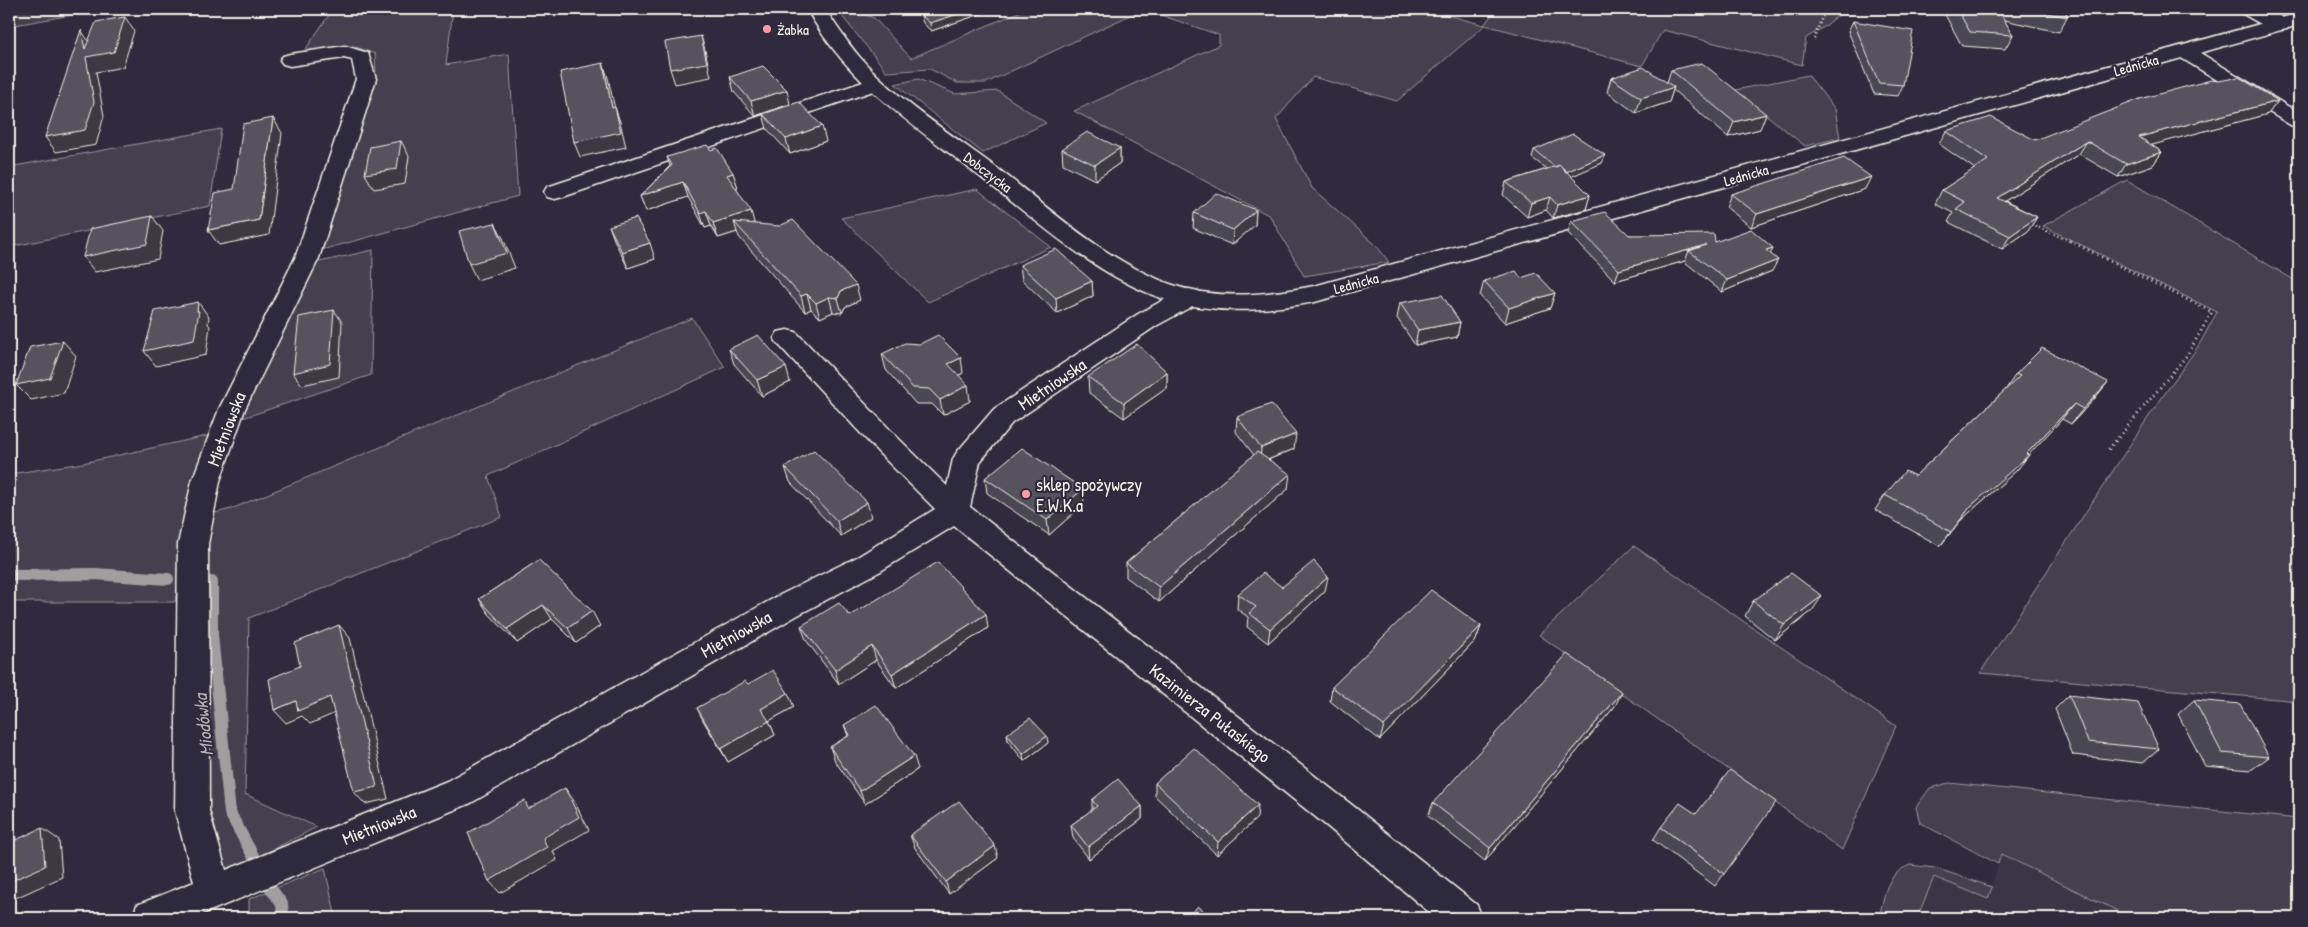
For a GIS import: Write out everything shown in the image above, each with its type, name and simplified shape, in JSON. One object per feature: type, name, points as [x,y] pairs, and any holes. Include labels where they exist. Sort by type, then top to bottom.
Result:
[{"type":"street","name":"Dobczycka","points":[[816,9],[839,45],[875,84],[1048,218],[1110,262],[1150,284],[1189,297]]},
{"type":"street","points":[[2248,9],[2280,25]]},
{"type":"street","name":"Lednicka","points":[[1189,297],[1212,302],[1236,303],[1281,300],[1315,294],[2299,19]]},
{"type":"street","name":"Mietniowska","points":[[215,892],[192,811],[193,544],[206,481],[232,409],[307,258],[366,79],[361,57],[345,52],[290,60]]},
{"type":"street","points":[[2184,52],[2299,122]]},
{"type":"street","points":[[554,192],[716,140],[875,84]]},
{"type":"street","name":"Mietniowska","points":[[150,918],[459,792],[787,606],[869,564],[955,511],[967,459],[1003,416],[1146,320],[1189,297]]},
{"type":"street","name":"Kazimierza Pułaskiego","points":[[787,338],[955,511],[1332,810],[1464,918]]},
{"type":"path","points":[[1814,39],[1822,17],[1831,9]]},
{"type":"path","points":[[2023,222],[2041,227],[2212,312],[2188,355],[2108,450]]},
{"type":"shaded area","points":[[9,9],[106,9],[9,26]]},
{"type":"shaded area","points":[[333,9],[453,9],[446,65],[509,54],[518,196],[318,251],[360,131],[376,77],[375,54],[353,46],[303,53]]},
{"type":"shaded area","points":[[849,9],[874,18],[911,58],[1026,9],[1143,9],[986,83],[957,83],[930,69],[887,72],[837,10]]},
{"type":"shaded area","points":[[1143,9],[1425,9],[1484,25],[1496,9],[1585,9],[1612,15],[1617,9],[1846,9],[1824,27],[1806,38],[1802,65],[1663,30],[1642,66],[1485,25],[1397,101],[1313,77],[1276,119],[1312,188],[1376,245],[1389,262],[1304,276],[1270,216],[1074,111],[1219,45],[1219,35]]},
{"type":"shaded area","points":[[1808,75],[1835,109],[1840,138],[1805,146],[1735,90]]},
{"type":"shaded area","points":[[918,79],[955,94],[998,91],[1046,123],[983,153],[895,84]]},
{"type":"shaded area","points":[[221,129],[210,206],[9,247],[9,167]]},
{"type":"shaded area","points":[[2127,180],[2299,283],[2299,701],[1980,673],[2147,419],[2199,345],[2217,312],[2043,226]]},
{"type":"shaded area","points":[[977,189],[1051,247],[928,302],[841,218]]},
{"type":"shaded area","points":[[373,250],[371,375],[240,419],[315,263]]},
{"type":"shaded area","points":[[692,318],[725,367],[488,476],[502,517],[249,618],[245,794],[317,827],[226,873],[207,837],[200,547],[211,514],[231,509]]},
{"type":"shaded area","points":[[211,435],[188,517],[175,602],[9,602],[9,474],[83,463]]},
{"type":"shaded area","points":[[1634,546],[1896,726],[1842,850],[1539,635]]},
{"type":"shaded area","points":[[1949,783],[2299,819],[2299,918],[2132,918],[2001,854],[1998,864],[1920,823],[1916,807],[1930,788]]},
{"type":"shaded area","points":[[2001,854],[2132,918],[1917,918],[1933,877],[1988,899]]},
{"type":"shaded area","points":[[1910,865],[1935,868],[1992,887],[1988,899],[1934,877],[1917,918],[1879,918],[1887,886],[1895,874]]},
{"type":"shaded area","points":[[325,868],[336,918],[249,918],[249,899]]},
{"type":"building","points":[[920,9],[973,9],[930,23],[922,16]]},
{"type":"building","points":[[1957,9],[1998,9],[2013,35],[1970,32]]},
{"type":"building","points":[[2028,9],[2066,9],[2067,17]]},
{"type":"building","points":[[125,17],[114,52],[86,57],[94,102],[85,130],[45,137],[81,30],[85,49],[96,22]]},
{"type":"building","points":[[1853,21],[1913,31],[1903,85],[1879,83]]},
{"type":"building","points":[[701,36],[707,63],[670,69],[665,42]]},
{"type":"building","points":[[603,63],[612,108],[615,107],[621,132],[574,142],[560,72]]},
{"type":"building","points":[[1702,63],[1766,114],[1734,122],[1671,70]]},
{"type":"building","points":[[763,66],[787,90],[751,101],[730,77]]},
{"type":"building","points":[[1643,67],[1674,87],[1641,98],[1611,78]]},
{"type":"building","points":[[2239,77],[2278,101],[2139,137],[2162,152],[2126,164],[2087,141],[1997,198],[2037,217],[2010,236],[1956,209],[1965,202],[1942,190],[1988,160],[1946,131],[1991,117],[2035,140],[2140,99],[2211,80],[2219,81]]},
{"type":"building","points":[[799,102],[822,126],[786,139],[763,114]]},
{"type":"building","points":[[273,118],[259,220],[208,230],[215,193],[234,189],[243,124]]},
{"type":"building","points":[[1087,132],[1120,148],[1095,165],[1062,149]]},
{"type":"building","points":[[1573,134],[1605,155],[1566,172],[1560,165],[1555,167],[1534,150]]},
{"type":"building","points":[[401,141],[397,169],[365,174],[370,147]]},
{"type":"building","points":[[707,145],[711,150],[717,148],[733,173],[727,175],[751,211],[713,223],[706,211],[700,213],[683,182],[640,196],[672,165],[667,157]]},
{"type":"building","points":[[1844,158],[1871,177],[1757,214],[1731,194]]},
{"type":"building","points":[[1560,165],[1590,195],[1557,205],[1550,197],[1531,203],[1506,182]]},
{"type":"building","points":[[1216,193],[1256,210],[1233,230],[1194,213]]},
{"type":"building","points":[[1605,212],[1629,235],[1714,234],[1715,242],[1751,229],[1773,248],[1766,250],[1778,260],[1727,280],[1689,251],[1706,245],[1619,270],[1571,221]]},
{"type":"building","points":[[152,216],[147,244],[83,257],[90,229]]},
{"type":"building","points":[[636,218],[650,243],[622,252],[609,226]]},
{"type":"building","points":[[793,220],[856,285],[841,291],[838,298],[829,297],[816,303],[807,294],[801,296],[734,222],[779,226]]},
{"type":"building","points":[[495,223],[507,253],[469,264],[459,231]]},
{"type":"building","points":[[1056,249],[1092,281],[1056,298],[1020,265]]},
{"type":"building","points":[[1516,271],[1521,278],[1536,273],[1555,293],[1509,308],[1484,281]]},
{"type":"building","points":[[1442,295],[1460,322],[1418,330],[1400,303]]},
{"type":"building","points":[[198,302],[197,311],[199,311],[194,340],[144,351],[155,311]]},
{"type":"building","points":[[334,310],[330,364],[293,373],[299,317]]},
{"type":"building","points":[[758,335],[786,367],[757,380],[729,349]]},
{"type":"building","points":[[938,335],[961,358],[948,364],[968,385],[940,400],[929,389],[913,388],[882,354],[905,343],[920,344]]},
{"type":"building","points":[[63,341],[50,378],[16,385],[30,347]]},
{"type":"building","points":[[1137,344],[1167,372],[1124,403],[1088,377]]},
{"type":"building","points":[[2042,348],[2108,382],[2083,409],[2074,404],[2026,454],[2029,455],[1971,506],[1951,532],[1885,495],[1905,471],[1915,476],[2020,376],[2016,374]]},
{"type":"building","points":[[1271,404],[1296,434],[1261,448],[1237,417]]},
{"type":"building","points":[[1022,448],[1083,489],[1047,520],[985,478]]},
{"type":"building","points":[[814,450],[867,502],[837,521],[785,467]]},
{"type":"building","points":[[1257,452],[1290,474],[1159,587],[1126,563]]},
{"type":"building","points":[[539,560],[592,611],[568,628],[543,605],[507,629],[479,599]]},
{"type":"building","points":[[1314,561],[1328,577],[1270,629],[1249,613],[1256,607],[1238,594],[1263,573],[1282,587]]},
{"type":"building","points":[[938,562],[986,614],[892,674],[872,646],[835,670],[801,626],[839,603],[850,616]]},
{"type":"building","points":[[1791,573],[1822,596],[1784,625],[1753,601]]},
{"type":"building","points":[[1431,590],[1481,626],[1384,726],[1332,687]]},
{"type":"building","points":[[339,625],[377,787],[354,792],[330,697],[298,711],[296,701],[274,710],[269,679],[300,666],[295,643]]},
{"type":"building","points":[[1567,654],[1622,692],[1490,848],[1433,803]]},
{"type":"building","points":[[773,670],[788,693],[761,709],[769,721],[721,749],[697,708],[745,681],[748,684]]},
{"type":"building","points":[[2069,695],[2138,703],[2159,749],[2088,742]]},
{"type":"building","points":[[2194,700],[2240,704],[2269,757],[2222,753]]},
{"type":"building","points":[[876,705],[914,756],[860,791],[830,747],[850,735],[844,725]]},
{"type":"building","points":[[1030,718],[1047,736],[1023,754],[1007,734]]},
{"type":"building","points":[[1194,748],[1258,805],[1218,842],[1155,783]]},
{"type":"building","points":[[1730,770],[1776,802],[1724,874],[1661,827],[1680,803],[1696,814]]},
{"type":"building","points":[[1118,779],[1142,806],[1088,847],[1071,825],[1097,806],[1092,800]]},
{"type":"building","points":[[565,788],[579,817],[543,838],[547,847],[489,881],[468,833],[525,800],[528,809]]},
{"type":"building","points":[[959,801],[995,846],[946,882],[910,835]]},
{"type":"building","points":[[42,828],[45,866],[9,882],[9,843]]},
{"type":"building","points":[[1198,906],[1212,918],[1187,918]]},
{"type":"waterway","name":"Miodówka","points":[[9,575],[95,574],[168,579]]},
{"type":"waterway","name":"Miodówka","points":[[207,582],[212,582],[212,635],[230,813],[257,863]]},
{"type":"waterway","name":"Miodówka","points":[[269,886],[282,904],[283,918]]},
{"type":"place","name":"Żabka","points":[[767,29]]},
{"type":"place","name":"sklep spożywczy E.W.K.a","points":[[1026,494]]}]
